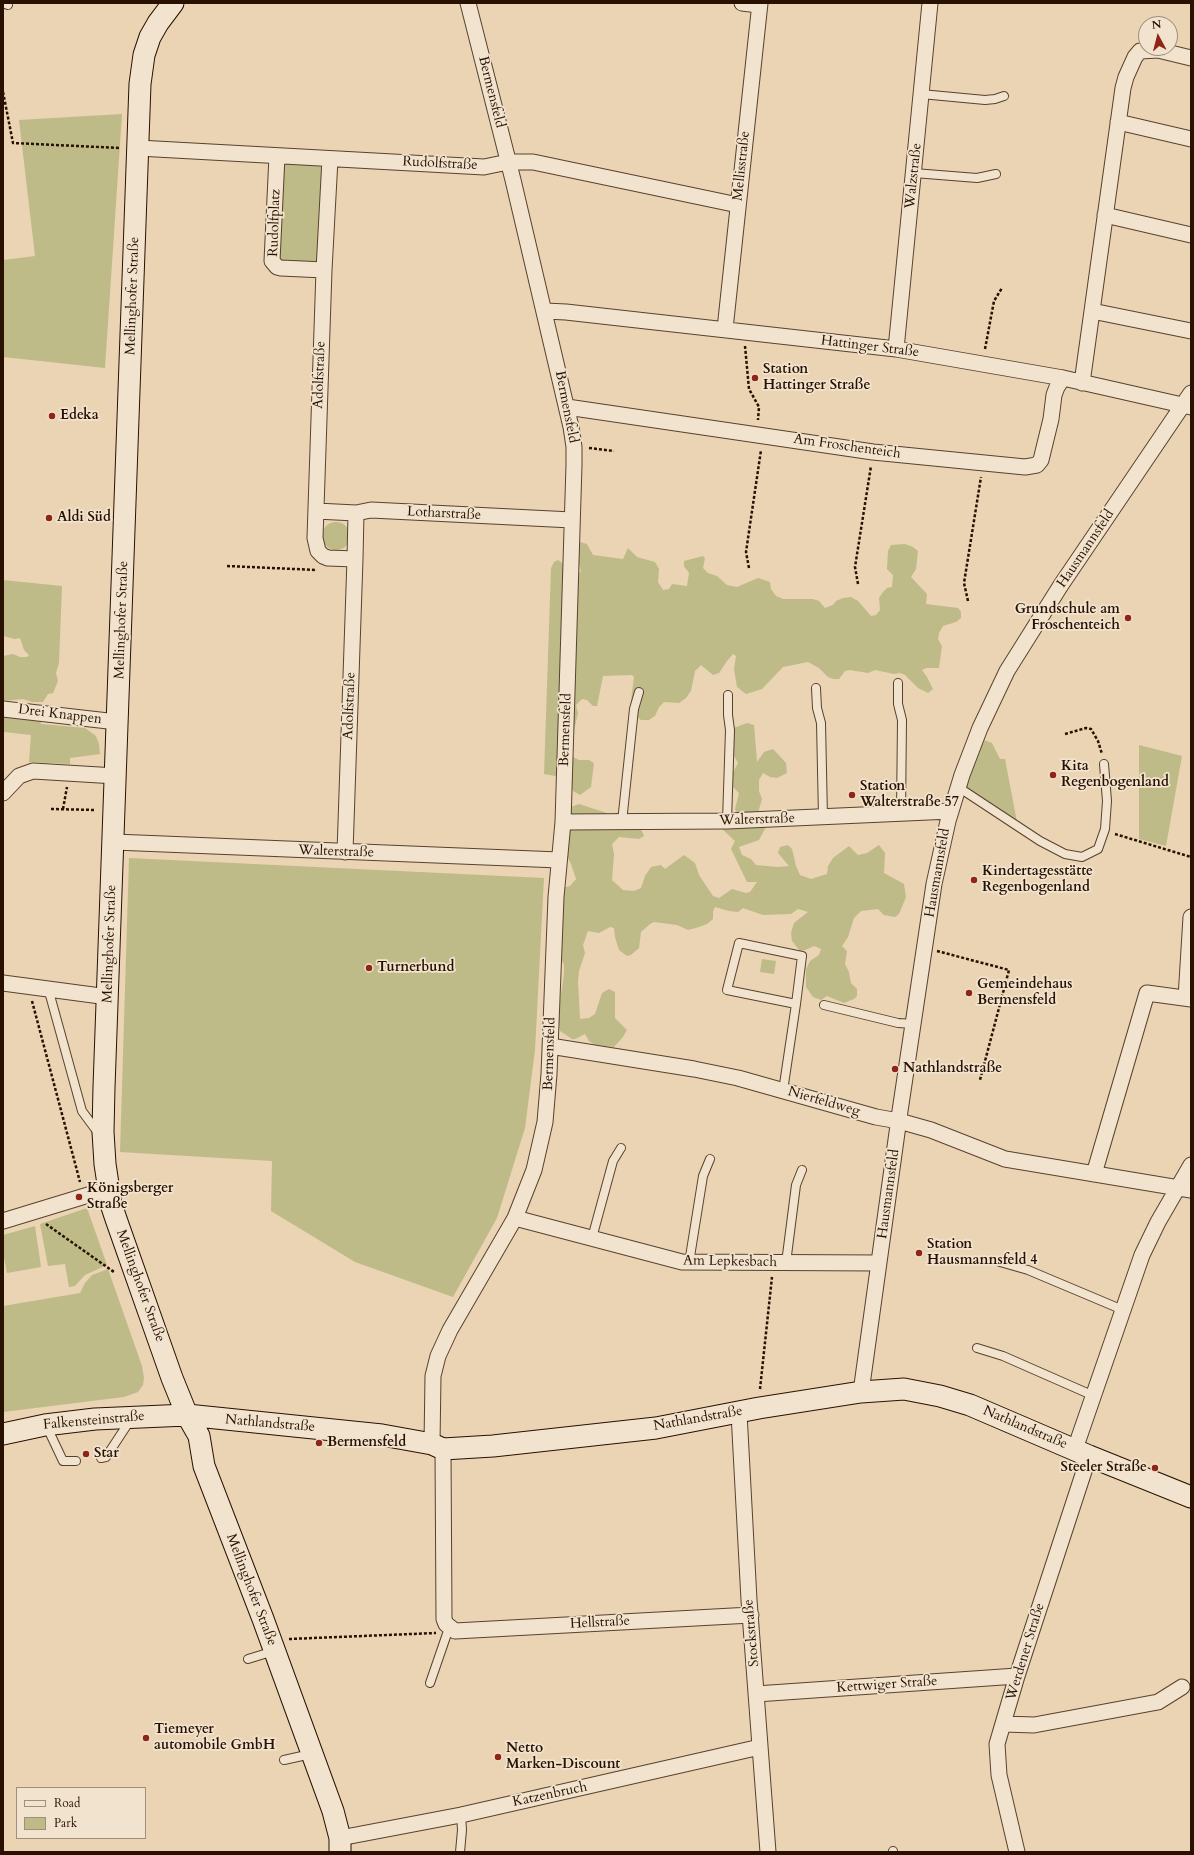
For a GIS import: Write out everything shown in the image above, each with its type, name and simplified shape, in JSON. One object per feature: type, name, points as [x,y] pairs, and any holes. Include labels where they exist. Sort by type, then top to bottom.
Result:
[{"type":"main road","name":"Mellinghofer Straße","points":[[173,3],[154,29],[144,55],[140,84],[108,997],[104,1141],[108,1189],[116,1219],[187,1415],[199,1436],[204,1466],[273,1645],[333,1811],[340,1845]]},
{"type":"main road","name":"Nathlandstraße","points":[[187,1415],[372,1434],[437,1446],[493,1446],[656,1428],[759,1408],[861,1392],[904,1389],[953,1399],[1191,1497]]},
{"type":"main road","name":"Falkensteinstraße","points":[[3,1434],[45,1425],[133,1416],[187,1415]]},
{"type":"street","name":"Bermensfeld","points":[[449,1628],[444,1619],[443,1607],[433,1376],[438,1356],[450,1330],[515,1218],[534,1170],[543,1137],[548,1103],[559,860],[563,822],[574,447],[567,407],[468,3]]},
{"type":"street","points":[[742,3],[759,4]]},
{"type":"street","name":"Walzstraße","points":[[896,349],[930,3]]},
{"type":"street","name":"Mellisstraße","points":[[725,330],[759,4]]},
{"type":"street","points":[[1082,383],[1124,82],[1137,54],[1145,50],[1158,50],[1191,58]]},
{"type":"street","points":[[1118,122],[1191,139]]},
{"type":"street","name":"Rudolfstraße","points":[[138,148],[484,167],[508,162],[533,162],[738,205]]},
{"type":"street","name":"Rudolfplatz","points":[[277,156],[272,261],[277,267],[282,268],[324,270]]},
{"type":"street","name":"Adolfstraße","points":[[320,554],[315,542],[324,270],[330,159]]},
{"type":"street","points":[[1105,215],[1191,235]]},
{"type":"street","name":"Hattinger Straße","points":[[544,311],[896,349],[1188,402]]},
{"type":"street","points":[[1092,311],[1191,331]]},
{"type":"street","name":"Am Froschenteich","points":[[567,407],[873,452],[1025,467],[1034,466],[1039,463],[1051,419],[1056,387],[1062,378]]},
{"type":"street","name":"Hausmannsfeld","points":[[861,1392],[934,884],[958,787],[980,728],[1007,672],[1061,585],[1188,402]]},
{"type":"street","name":"Lotharstraße","points":[[316,511],[356,513],[371,510],[572,520]]},
{"type":"street","name":"Adolfstraße","points":[[345,852],[356,513]]},
{"type":"street","points":[[320,554],[328,558],[355,559]]},
{"type":"street","name":"Drei Knappen","points":[[3,709],[117,722]]},
{"type":"street","points":[[3,793],[19,776],[26,773],[41,771],[116,776]]},
{"type":"street","name":"Walterstraße","points":[[563,822],[727,821],[951,811]]},
{"type":"street","name":"Walterstraße","points":[[114,842],[559,860]]},
{"type":"street","points":[[1094,1174],[1147,993],[1189,998],[1191,917]]},
{"type":"street","points":[[3,983],[28,985],[108,997]]},
{"type":"street","name":"Nierfeldweg","points":[[550,1046],[715,1072],[876,1117],[899,1121],[941,1134],[1005,1159],[1185,1189]]},
{"type":"street","points":[[1082,1453],[1094,1396],[1123,1310],[1149,1240],[1185,1189],[1191,1165]]},
{"type":"street","points":[[3,1222],[108,1189]]},
{"type":"street","name":"Am Lepkesbach","points":[[515,1218],[674,1261],[689,1263],[879,1263]]},
{"type":"street","name":"Stockstraße","points":[[738,1413],[768,1852]]},
{"type":"street","name":"Werdener Straße","points":[[1017,1852],[1005,1808],[998,1766],[997,1744],[1082,1453]]},
{"type":"street","name":"Hellstraße","points":[[449,1628],[459,1632],[751,1615]]},
{"type":"street","name":"Kettwiger Straße","points":[[756,1694],[1017,1676]]},
{"type":"street","points":[[1004,1724],[1034,1725],[1158,1702],[1182,1687]]},
{"type":"street","name":"Katzenbruch","points":[[340,1845],[460,1815],[760,1747]]},
{"type":"lane","points":[[922,94],[985,100],[1004,96]]},
{"type":"lane","points":[[914,172],[977,178],[996,174]]},
{"type":"lane","points":[[898,683],[898,704],[902,720],[901,813]]},
{"type":"lane","points":[[816,688],[817,708],[821,723],[823,817]]},
{"type":"lane","points":[[622,822],[634,709],[639,692]]},
{"type":"lane","points":[[727,821],[730,730],[728,695]]},
{"type":"lane","points":[[958,787],[1040,841],[1072,857],[1082,857],[1098,849],[1105,830],[1107,802],[1104,764]]},
{"type":"lane","points":[[783,1091],[796,1004],[802,956],[739,943],[727,990],[796,1004]]},
{"type":"lane","points":[[48,988],[82,1112],[104,1141]]},
{"type":"lane","points":[[824,1005],[898,1022],[914,1024]]},
{"type":"lane","points":[[592,1238],[613,1161],[621,1148]]},
{"type":"lane","points":[[689,1263],[703,1176],[710,1159]]},
{"type":"lane","points":[[779,1263],[796,1185],[802,1170]]},
{"type":"lane","points":[[1000,1262],[1028,1270],[1123,1310]]},
{"type":"lane","points":[[977,1348],[1003,1356],[1094,1396]]},
{"type":"lane","points":[[101,1458],[106,1457],[133,1416]]},
{"type":"lane","points":[[45,1425],[64,1461],[76,1461]]},
{"type":"lane","points":[[430,1683],[449,1628]]},
{"type":"lane","points":[[248,1659],[273,1645]]},
{"type":"lane","points":[[284,1760],[312,1754]]},
{"type":"lane","points":[[460,1815],[462,1830],[460,1852]]},
{"type":"path","points":[[3,92],[13,143],[138,148]]},
{"type":"path","points":[[982,364],[994,301],[1002,288]]},
{"type":"path","points":[[744,332],[749,389],[759,407],[760,435],[746,552],[749,568]]},
{"type":"path","points":[[574,447],[614,452]]},
{"type":"path","points":[[858,584],[855,567],[873,452]]},
{"type":"path","points":[[968,601],[964,583],[983,463]]},
{"type":"path","points":[[227,566],[320,570],[320,554]]},
{"type":"path","points":[[1065,734],[1086,728],[1091,729],[1098,741],[1104,764]]},
{"type":"path","points":[[63,810],[69,772]]},
{"type":"path","points":[[51,809],[115,810]]},
{"type":"path","points":[[1105,830],[1191,857]]},
{"type":"path","points":[[925,948],[1009,970],[980,1080]]},
{"type":"path","points":[[28,985],[84,1196]]},
{"type":"path","points":[[31,1213],[114,1272]]},
{"type":"path","points":[[759,1408],[779,1263]]},
{"type":"path","points":[[273,1645],[433,1635],[449,1628]]},
{"type":"green space","points":[[122,114],[105,368],[3,357],[3,260],[35,256],[19,120]]},
{"type":"green space","points":[[277,156],[330,159],[324,270],[281,268],[272,258]]},
{"type":"green space","points":[[336,522],[346,526],[350,536],[346,546],[336,550],[326,546],[322,536],[326,526]]},
{"type":"green space","points":[[580,542],[587,544],[593,555],[623,559],[628,548],[637,557],[655,562],[659,569],[658,582],[663,590],[669,589],[672,584],[687,586],[689,573],[684,566],[684,561],[703,556],[705,558],[703,568],[708,573],[717,576],[727,585],[737,587],[758,578],[770,582],[771,589],[776,596],[783,599],[813,599],[819,601],[825,608],[833,605],[836,601],[843,598],[851,597],[858,601],[871,616],[876,615],[880,610],[879,598],[883,592],[887,588],[892,587],[893,575],[887,569],[888,551],[891,545],[905,544],[918,551],[916,569],[911,577],[927,594],[926,604],[958,608],[961,612],[961,618],[956,622],[943,626],[939,633],[938,639],[942,646],[939,668],[926,668],[922,670],[933,689],[928,693],[918,688],[905,675],[900,673],[894,674],[875,670],[868,673],[850,670],[845,671],[839,679],[833,679],[828,677],[819,668],[808,662],[783,667],[762,689],[746,694],[737,687],[734,669],[736,656],[733,654],[719,673],[713,675],[701,665],[695,671],[691,691],[686,698],[679,703],[664,702],[659,707],[655,716],[649,720],[641,720],[630,709],[634,677],[632,675],[603,676],[597,706],[593,706],[587,700],[582,699],[576,705],[578,713],[570,747],[571,756],[579,760],[589,760],[594,763],[591,787],[580,795],[573,791],[569,774],[555,776],[544,774],[551,568],[554,562],[558,560],[575,573],[581,572],[577,555]]},
{"type":"green space","points":[[3,580],[62,586],[59,663],[56,673],[58,681],[53,693],[48,694],[43,702],[32,702],[23,699],[3,701],[3,656],[13,654],[20,657],[27,657],[29,655],[24,650],[20,638],[15,639],[3,636]]},
{"type":"green space","points":[[3,714],[40,719],[41,724],[85,728],[96,736],[100,754],[70,758],[70,764],[29,762],[31,735],[4,732],[3,734]]},
{"type":"green space","points":[[747,723],[754,725],[757,762],[764,752],[773,749],[786,763],[787,773],[777,778],[770,777],[763,773],[759,780],[759,791],[762,799],[758,813],[767,825],[759,840],[739,847],[742,855],[751,859],[756,865],[778,867],[789,866],[778,853],[780,847],[788,845],[792,849],[800,875],[811,879],[827,874],[828,866],[833,858],[849,846],[858,855],[867,853],[879,845],[885,853],[884,873],[904,884],[906,897],[899,914],[895,917],[884,915],[878,909],[861,911],[854,918],[848,937],[842,946],[847,951],[845,964],[849,972],[851,983],[857,989],[857,996],[854,999],[844,1003],[827,996],[821,1000],[813,997],[806,987],[806,969],[810,961],[819,955],[821,949],[814,946],[800,951],[792,941],[791,933],[794,923],[808,912],[798,909],[791,914],[763,915],[743,908],[738,912],[715,907],[713,919],[707,924],[688,930],[677,925],[654,922],[650,924],[641,932],[639,948],[631,955],[627,956],[619,950],[614,928],[610,927],[599,933],[588,931],[583,945],[585,953],[579,971],[578,981],[580,1019],[589,1018],[595,1014],[602,993],[609,989],[615,992],[615,1018],[627,1030],[614,1047],[595,1045],[589,1041],[585,1034],[572,1039],[560,1031],[558,1015],[564,974],[564,965],[561,958],[563,888],[570,886],[576,879],[565,852],[568,808],[579,804],[610,814],[620,812],[636,816],[644,836],[639,839],[619,837],[612,844],[614,854],[612,880],[623,890],[634,891],[641,888],[645,876],[651,867],[661,865],[665,869],[684,855],[695,863],[699,875],[713,896],[719,898],[732,889],[746,893],[750,892],[757,882],[747,882],[731,849],[735,841],[720,827],[738,814],[735,809],[739,793],[732,786],[731,776],[738,763],[728,745],[731,729]]},
{"type":"green space","points":[[984,740],[992,743],[1000,759],[1005,759],[1017,822],[966,787]]},
{"type":"green space","points":[[1139,745],[1182,756],[1166,846],[1139,839]]},
{"type":"green space","points":[[129,858],[544,878],[535,1050],[525,1128],[497,1218],[453,1297],[355,1262],[271,1211],[272,1161],[120,1152]]},
{"type":"green space","points":[[762,959],[776,961],[774,974],[760,972]]},
{"type":"green space","points":[[87,1208],[107,1265],[85,1275],[75,1286],[69,1287],[65,1264],[48,1266],[40,1224]]},
{"type":"green space","points":[[35,1226],[41,1267],[7,1273],[3,1252],[3,1235]]},
{"type":"green space","points":[[108,1269],[142,1366],[144,1378],[143,1385],[138,1392],[124,1397],[3,1412],[3,1306],[80,1293],[85,1283],[92,1275]]},
{"type":"place","name":"Station Hattinger Straße","points":[[755,378]]},
{"type":"place","name":"Edeka","points":[[52,416]]},
{"type":"place","name":"Aldi Süd","points":[[49,518]]},
{"type":"place","name":"Grundschule am Froschenteich","points":[[1128,618]]},
{"type":"place","name":"Kita Regenbogenland","points":[[1053,775]]},
{"type":"place","name":"Station Walterstraße 57","points":[[852,795]]},
{"type":"place","name":"Kindertagesstätte Regenbogenland","points":[[974,880]]},
{"type":"place","name":"Turnerbund","points":[[369,968]]},
{"type":"place","name":"Gemeindehaus Bermensfeld","points":[[969,993]]},
{"type":"place","name":"Nathlandstraße","points":[[895,1069]]},
{"type":"place","name":"Königsberger Straße","points":[[79,1197]]},
{"type":"place","name":"Station Hausmannsfeld 4","points":[[919,1253]]},
{"type":"place","name":"Bermensfeld","points":[[319,1443]]},
{"type":"place","name":"Star","points":[[86,1454]]},
{"type":"place","name":"Steeler Straße","points":[[1155,1468]]},
{"type":"place","name":"Tiemeyer automobile GmbH","points":[[146,1738]]},
{"type":"place","name":"Netto Marken-Discount","points":[[498,1757]]}]
